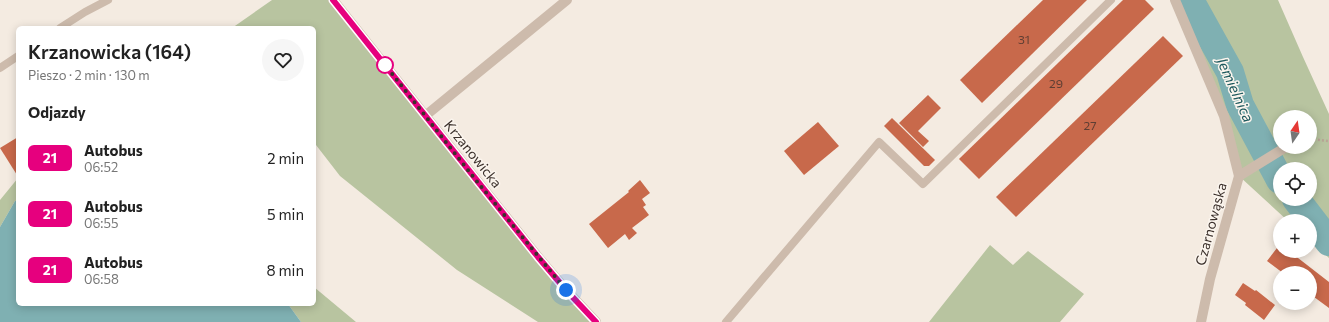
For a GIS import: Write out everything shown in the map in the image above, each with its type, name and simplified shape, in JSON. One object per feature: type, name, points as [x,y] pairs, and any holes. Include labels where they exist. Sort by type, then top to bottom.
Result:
[{"type":"street","name":"Krzanowicka","points":[[333,0],[538,257],[596,322]]},
{"type":"street","points":[[425,116],[567,0]]},
{"type":"street","name":"Czarnowąska","points":[[1175,0],[1224,116],[1239,176],[1210,279],[1201,322]]},
{"type":"street","points":[[1239,176],[1275,154]]},
{"type":"lane","points":[[63,26],[108,0]]},
{"type":"lane","points":[[726,322],[879,142],[923,184],[1111,0]]},
{"type":"lane","points":[[0,68],[16,57]]},
{"type":"path","points":[[1317,140],[1329,141]]},
{"type":"green space","points":[[272,0],[333,0],[596,322],[538,322],[457,270],[340,176],[316,145],[316,26],[235,26]]},
{"type":"green space","points":[[1175,0],[1278,0],[1329,114],[1329,258],[1317,247],[1317,214],[1280,214],[1239,176],[1224,116]]},
{"type":"green space","points":[[16,180],[16,201],[0,227],[0,200]]},
{"type":"green space","points":[[990,245],[1013,265],[1028,251],[1084,294],[1060,322],[929,322]]},
{"type":"green space","points":[[316,289],[356,322],[301,322],[289,306],[316,306]]},
{"type":"water","points":[[16,201],[16,306],[289,306],[301,322],[0,322],[0,227]]},
{"type":"building","points":[[1043,0],[1087,0],[982,103],[960,80]]},
{"type":"building","points":[[1123,0],[1145,0],[1154,9],[979,179],[959,159]]},
{"type":"building","points":[[1163,36],[1183,56],[1016,217],[996,197]]},
{"type":"building","points":[[928,95],[941,108],[918,131],[929,141],[923,147],[899,123]]},
{"type":"building","points":[[892,118],[935,160],[929,166],[924,166],[884,126]]},
{"type":"building","points":[[818,122],[839,146],[804,175],[784,151]]},
{"type":"building","points":[[16,138],[16,173],[0,148]]},
{"type":"building","points":[[640,180],[650,193],[642,199],[646,205],[643,207],[649,215],[632,228],[637,233],[629,240],[625,234],[608,248],[589,224],[629,192],[628,191]]},
{"type":"building","points":[[1273,253],[1273,258],[1298,258],[1308,266],[1274,266],[1267,261]]},
{"type":"building","points":[[1317,273],[1329,282],[1329,308],[1317,299]]},
{"type":"building","points":[[1243,283],[1255,291],[1256,290],[1273,303],[1273,308],[1264,320],[1235,295]]},
{"type":"waterway","name":"Jemielnica","points":[[1190,0],[1230,72],[1240,105],[1273,167]]},
{"type":"waterway","name":"Jemielnica","points":[[1301,206],[1329,242]]},
{"type":"bus line","name":"21","points":[[333,0],[538,257],[596,322]]},
{"type":"route","points":[[385,65],[382,61],[479,184],[566,290]]}]
